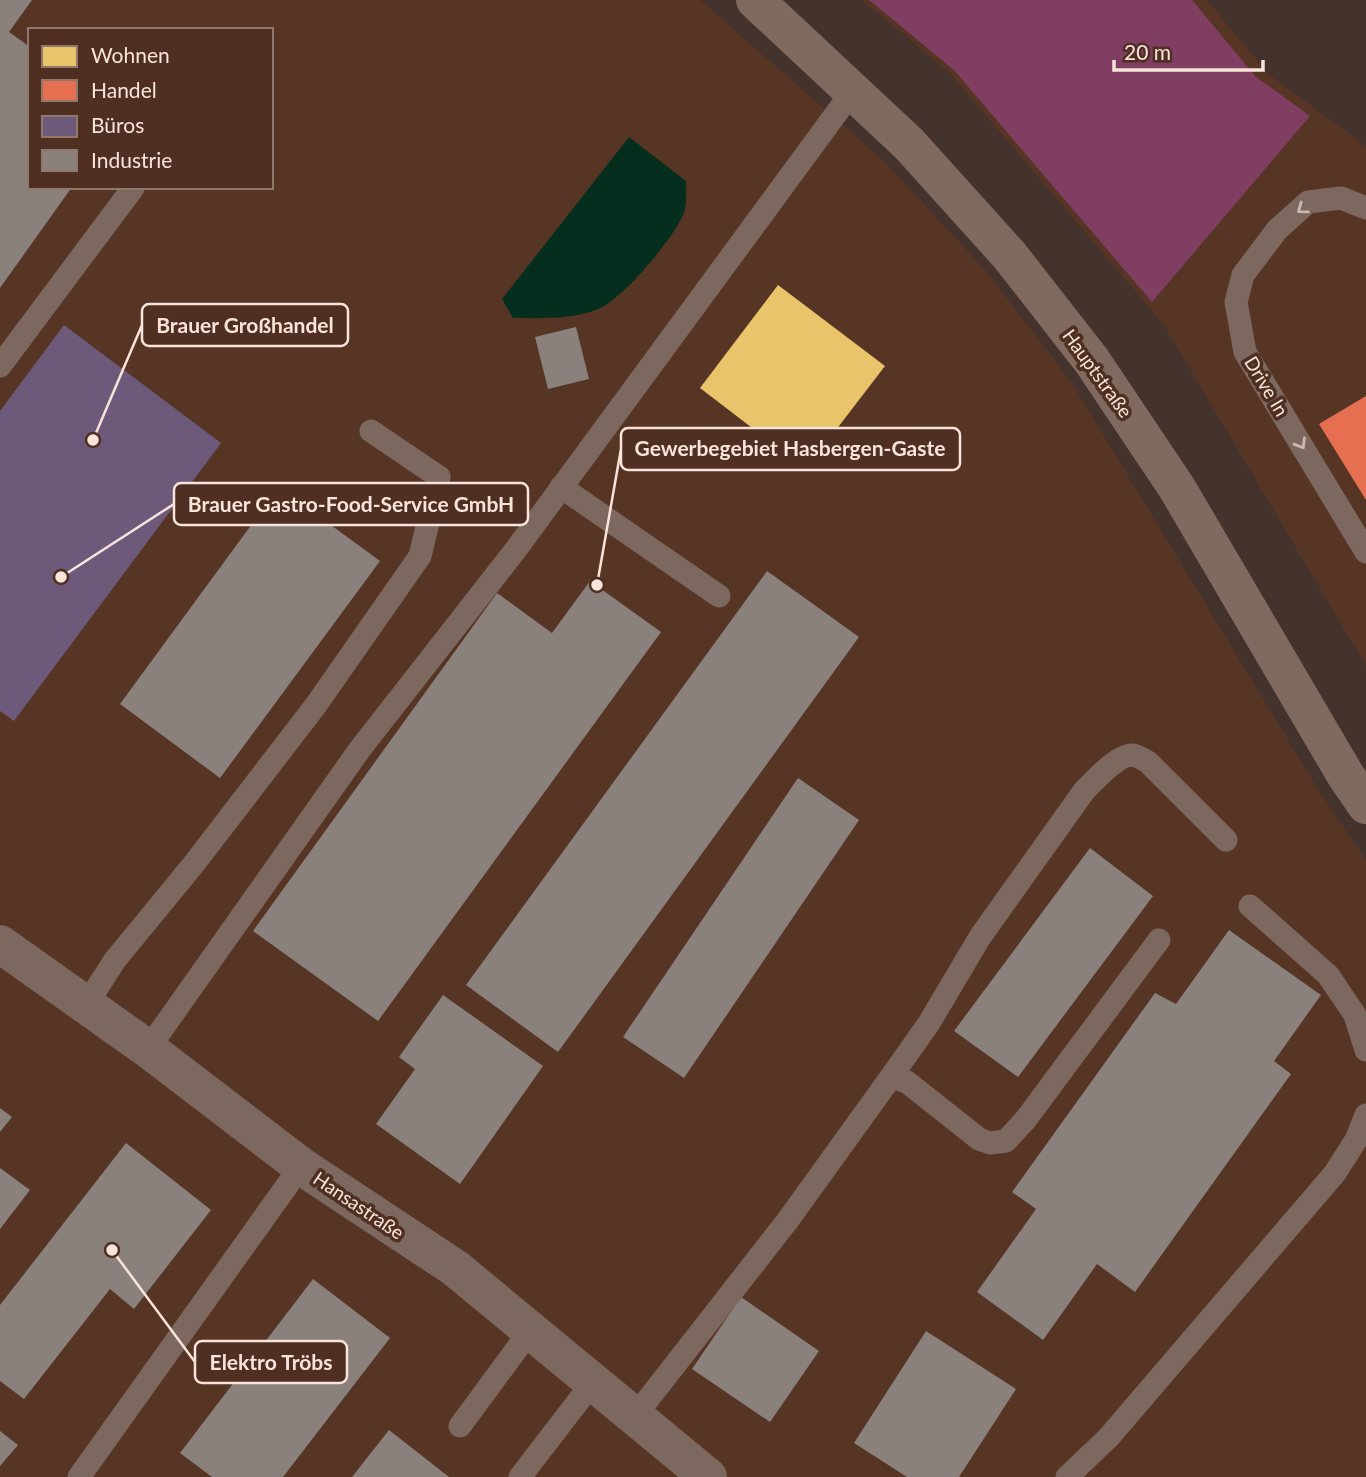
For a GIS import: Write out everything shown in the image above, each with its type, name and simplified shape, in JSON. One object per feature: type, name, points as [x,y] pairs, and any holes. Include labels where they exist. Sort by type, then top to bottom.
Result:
[{"type":"street","name":"Hauptstraße","points":[[755,0],[909,144],[1010,256],[1092,361],[1177,488],[1339,764],[1366,805]]},
{"type":"street","name":"Hansastraße","points":[[0,944],[148,1049],[301,1166],[455,1268],[708,1477]]},
{"type":"lane","points":[[148,1049],[360,748],[561,488],[852,92]]},
{"type":"lane","points":[[0,366],[132,189]]},
{"type":"lane","name":"Drive In","points":[[1366,208],[1341,198],[1308,202],[1277,230],[1243,275],[1236,302],[1245,352],[1366,552]]},
{"type":"lane","points":[[86,1005],[115,960],[193,865],[316,705],[420,556],[439,477],[370,431]]},
{"type":"lane","points":[[561,488],[719,596]]},
{"type":"lane","points":[[635,1416],[788,1220],[929,1023],[980,937],[1058,825],[1084,791],[1103,772],[1126,756],[1135,755],[1148,762],[1226,840]]},
{"type":"lane","points":[[1250,906],[1328,975],[1355,1015],[1366,1050]]},
{"type":"lane","points":[[891,1077],[907,1082],[979,1139],[990,1143],[1006,1141],[1026,1119],[1159,940]]},
{"type":"lane","points":[[1067,1477],[1110,1437],[1335,1172],[1356,1140],[1366,1115]]},
{"type":"lane","points":[[79,1477],[301,1166]]},
{"type":"lane","points":[[460,1426],[530,1331]]},
{"type":"lane","points":[[520,1477],[593,1382]]},
{"type":"shaded area","points":[[0,0],[700,0],[884,161],[986,271],[1070,380],[1319,791],[1366,860],[1366,1477],[0,1477]]},
{"type":"shaded area","points":[[862,0],[1207,0],[1268,74],[1366,146],[1366,666],[1164,325],[949,72]]},
{"type":"shaded area","points":[[869,0],[1192,0],[1256,77],[1310,116],[1152,302],[954,70]]},
{"type":"shaded area","points":[[629,137],[686,181],[684,213],[670,237],[634,281],[598,309],[567,317],[513,318],[502,299]]},
{"type":"building: Wohnen","points":[[778,285],[885,366],[806,469],[700,388]]},
{"type":"building: Handel","points":[[1366,396],[1366,500],[1319,424]]},
{"type":"building: Büros","points":[[64,325],[221,443],[14,721],[0,711],[0,411]]},
{"type":"building: Industrie","points":[[0,0],[32,0],[9,32],[28,46],[28,189],[71,189],[0,288]]},
{"type":"building: Industrie","points":[[576,327],[589,379],[548,389],[535,337]]},
{"type":"building: Industrie","points":[[279,487],[380,561],[220,778],[120,704]]},
{"type":"building: Industrie","points":[[767,571],[859,637],[558,1052],[466,985]]},
{"type":"building: Industrie","points":[[590,581],[661,632],[378,1021],[253,931],[497,593],[552,633]]},
{"type":"building: Industrie","points":[[798,778],[859,820],[684,1078],[623,1037]]},
{"type":"building: Industrie","points":[[1090,848],[1153,896],[1018,1077],[954,1031]]},
{"type":"building: Industrie","points":[[1229,930],[1321,995],[1274,1061],[1291,1074],[1135,1292],[1097,1264],[1043,1340],[977,1292],[1036,1209],[1012,1192],[1155,993],[1176,1004]]},
{"type":"building: Industrie","points":[[443,995],[543,1066],[460,1184],[376,1124],[415,1069],[399,1057]]},
{"type":"building: Industrie","points":[[0,1108],[12,1117],[0,1132]]},
{"type":"building: Industrie","points":[[126,1143],[211,1210],[134,1309],[110,1289],[24,1399],[0,1381],[0,1305]]},
{"type":"building: Industrie","points":[[0,1168],[30,1190],[0,1229]]},
{"type":"building: Industrie","points":[[313,1279],[390,1338],[283,1477],[212,1477],[180,1453]]},
{"type":"building: Industrie","points":[[741,1297],[819,1351],[770,1422],[692,1369]]},
{"type":"building: Industrie","points":[[926,1331],[1016,1389],[959,1477],[907,1477],[854,1443]]},
{"type":"building: Industrie","points":[[389,1430],[449,1477],[352,1477]]},
{"type":"building: Industrie","points":[[0,1431],[18,1445],[0,1466]]},
{"type":"place","name":"Brauer Großhandel","points":[[93,440]]},
{"type":"place","name":"Brauer Gastro-Food-Service GmbH","points":[[61,577]]},
{"type":"place","name":"Gewerbegebiet Hasbergen-Gaste","points":[[597,585]]},
{"type":"place","name":"Elektro Tröbs","points":[[112,1250]]}]
